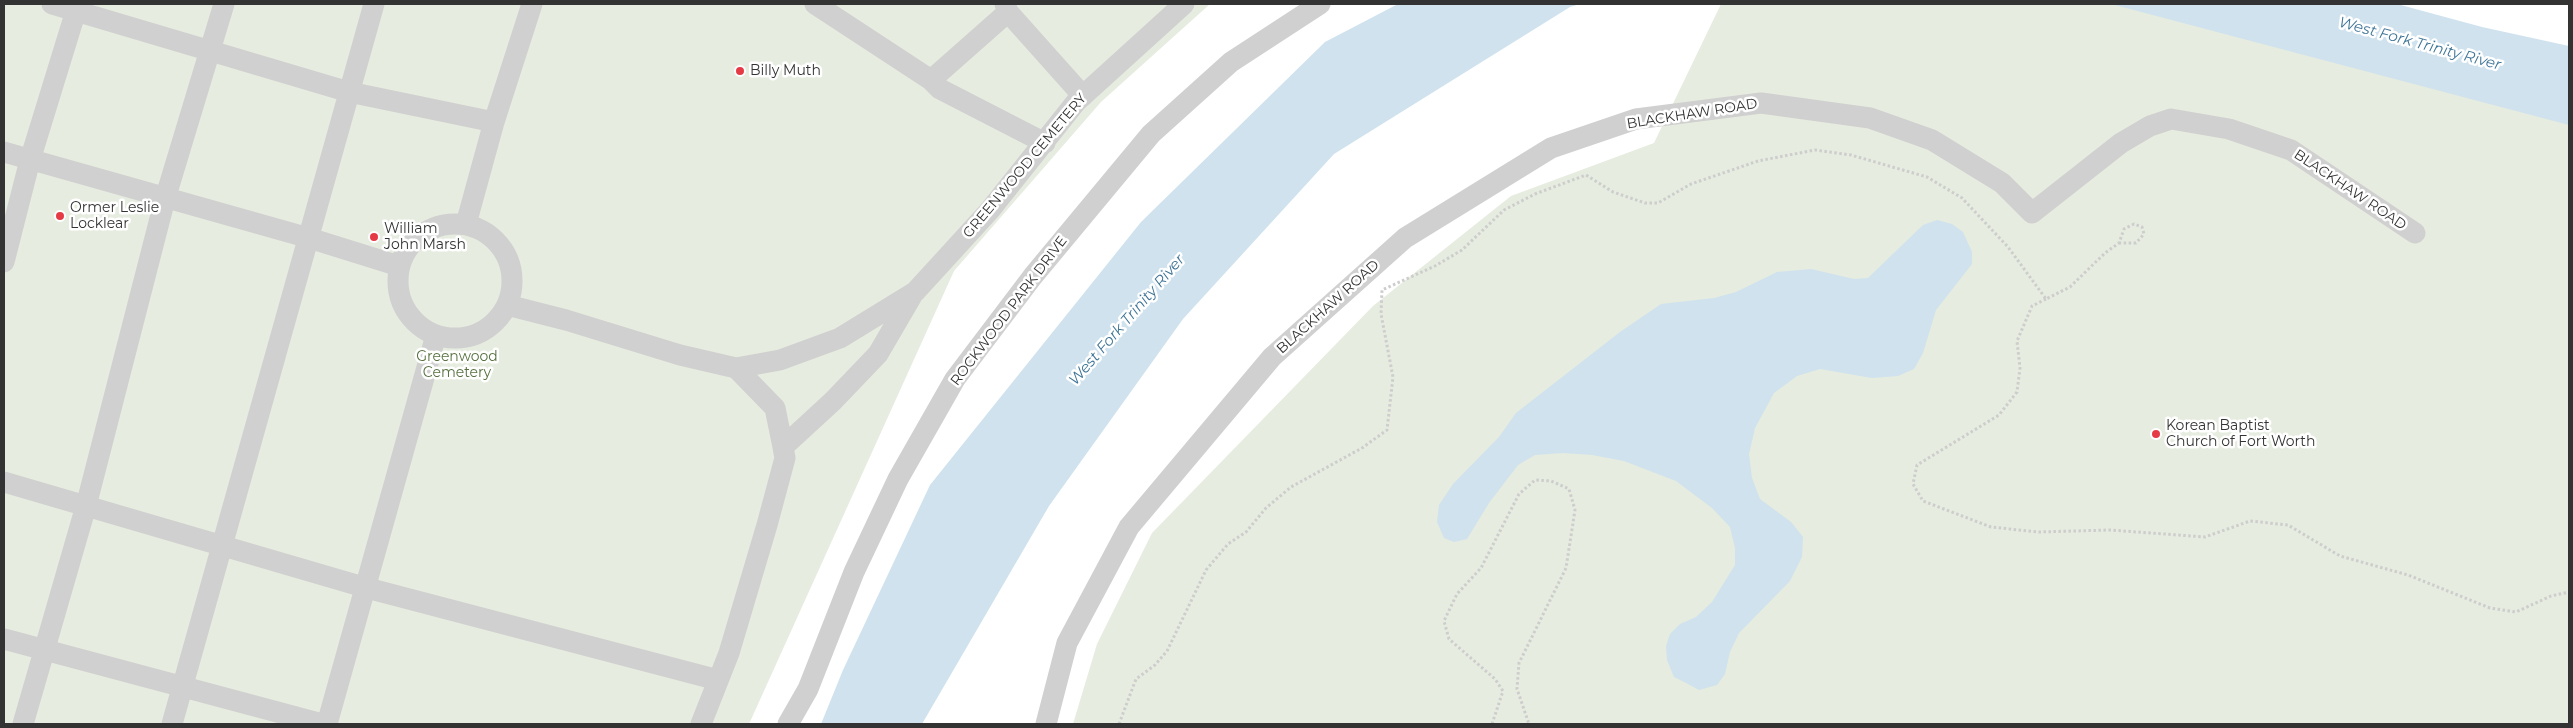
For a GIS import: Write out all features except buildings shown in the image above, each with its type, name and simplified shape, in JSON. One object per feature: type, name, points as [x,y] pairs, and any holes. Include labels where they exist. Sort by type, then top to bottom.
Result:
[{"type":"street","points":[[52,4],[77,7],[350,92],[494,122]]},
{"type":"street","points":[[23,724],[86,506],[165,199],[224,4]]},
{"type":"street","points":[[172,724],[374,4]]},
{"type":"street","points":[[466,224],[494,122],[532,4]]},
{"type":"street","points":[[815,4],[931,80],[940,89],[1045,143]]},
{"type":"street","name":"GREENWOOD CEMETERY","points":[[783,447],[833,401],[878,354],[915,292],[990,210],[1083,96],[1184,4]]},
{"type":"street","name":"ROCKWOOD PARK DRIVE","points":[[788,724],[808,689],[854,572],[898,479],[956,379],[1033,276],[1151,134],[1231,62],[1320,4]]},
{"type":"street","points":[[4,262],[30,160],[77,7]]},
{"type":"street","points":[[931,80],[1006,8],[1083,96]]},
{"type":"street","name":"BLACKHAW ROAD","points":[[1046,724],[1068,644],[1129,527],[1272,357],[1405,238],[1551,148],[1636,119],[1760,103],[1870,118],[1932,140],[2002,183],[2032,213],[2121,143],[2150,126],[2171,120],[2229,130],[2291,150],[2415,233]]},
{"type":"street","points":[[4,152],[165,199],[309,238],[399,266]]},
{"type":"street","points":[[444,224],[466,224],[486,232],[505,253],[512,280],[506,305],[493,324],[477,334],[460,338],[436,335],[420,327],[404,308],[398,289],[399,266],[405,252],[417,238],[444,224]]},
{"type":"street","name":"GREENWOOD CEMETERY","points":[[506,305],[566,320],[680,355],[736,368],[780,360],[840,338],[915,292]]},
{"type":"street","points":[[327,724],[367,588],[436,335]]},
{"type":"street","points":[[701,724],[729,653],[768,525],[786,458],[775,408],[736,368]]},
{"type":"street","points":[[4,482],[367,588],[718,680]]},
{"type":"street","points":[[4,639],[322,724]]},
{"type":"path","points":[[1119,724],[1136,679],[1155,665],[1167,651],[1206,570],[1228,544],[1246,532],[1266,508],[1291,487],[1362,448],[1387,430],[1393,377],[1381,314],[1382,290],[1435,266],[1462,250],[1504,210],[1535,194],[1586,175],[1613,192],[1645,203],[1658,203],[1691,184],[1758,161],[1815,150],[1850,155],[1927,177],[1962,198],[2008,247],[2046,299]]},
{"type":"path","points":[[2119,243],[2136,243],[2144,234],[2142,227],[2134,224],[2124,229],[2119,243],[2105,253],[2070,287],[2032,306],[2017,341],[2020,368],[2017,392],[1999,415],[1916,466],[1913,484],[1923,501],[1991,527],[2038,532],[2110,530],[2205,537],[2250,522],[2288,525],[2340,556],[2408,575],[2490,608],[2516,612],[2551,596],[2569,592]]},
{"type":"path","points":[[1492,724],[1503,690],[1495,679],[1450,639],[1444,621],[1457,594],[1480,568],[1520,494],[1536,480],[1551,482],[1569,489],[1575,510],[1566,568],[1518,664],[1517,689],[1529,724]]},
{"type":"green space","name":"Greenwood Cemetery","points":[[4,4],[1210,4],[1101,102],[954,271],[749,724],[4,724]]},
{"type":"green space","points":[[1721,4],[2139,4],[2569,120],[2569,724],[1073,724],[1097,644],[1152,533],[1373,306],[1511,196],[1654,143]]},
{"type":"water","name":"West Fork Trinity River","points":[[1398,4],[1580,4],[1570,7],[1334,154],[1183,319],[1049,506],[922,724],[821,724],[843,670],[930,485],[1141,222],[1325,42]]},
{"type":"water","name":"West Fork Trinity River","points":[[2111,4],[2397,4],[2482,27],[2569,46],[2569,125]]},
{"type":"water","points":[[1937,220],[1952,224],[1963,232],[1972,252],[1972,264],[1936,310],[1923,353],[1914,369],[1898,376],[1872,378],[1820,369],[1797,376],[1774,393],[1755,428],[1749,454],[1752,478],[1760,499],[1791,522],[1803,537],[1802,557],[1790,581],[1739,633],[1730,652],[1725,674],[1717,685],[1699,690],[1674,677],[1667,660],[1666,646],[1670,634],[1680,624],[1696,617],[1712,602],[1735,565],[1735,548],[1730,527],[1712,508],[1676,481],[1624,461],[1592,455],[1563,453],[1535,455],[1518,465],[1489,503],[1467,539],[1454,542],[1444,538],[1437,522],[1439,505],[1453,484],[1499,437],[1516,413],[1620,332],[1661,304],[1714,298],[1736,292],[1777,272],[1811,269],[1854,279],[1868,278],[1923,225]]},
{"type":"place","name":"Billy Muth","points":[[740,71]]},
{"type":"place","name":"Ormer Leslie Locklear","points":[[60,216]]},
{"type":"place","name":"William John Marsh","points":[[374,237]]},
{"type":"place","name":"Korean Baptist Church of Fort Worth","points":[[2156,434]]}]
